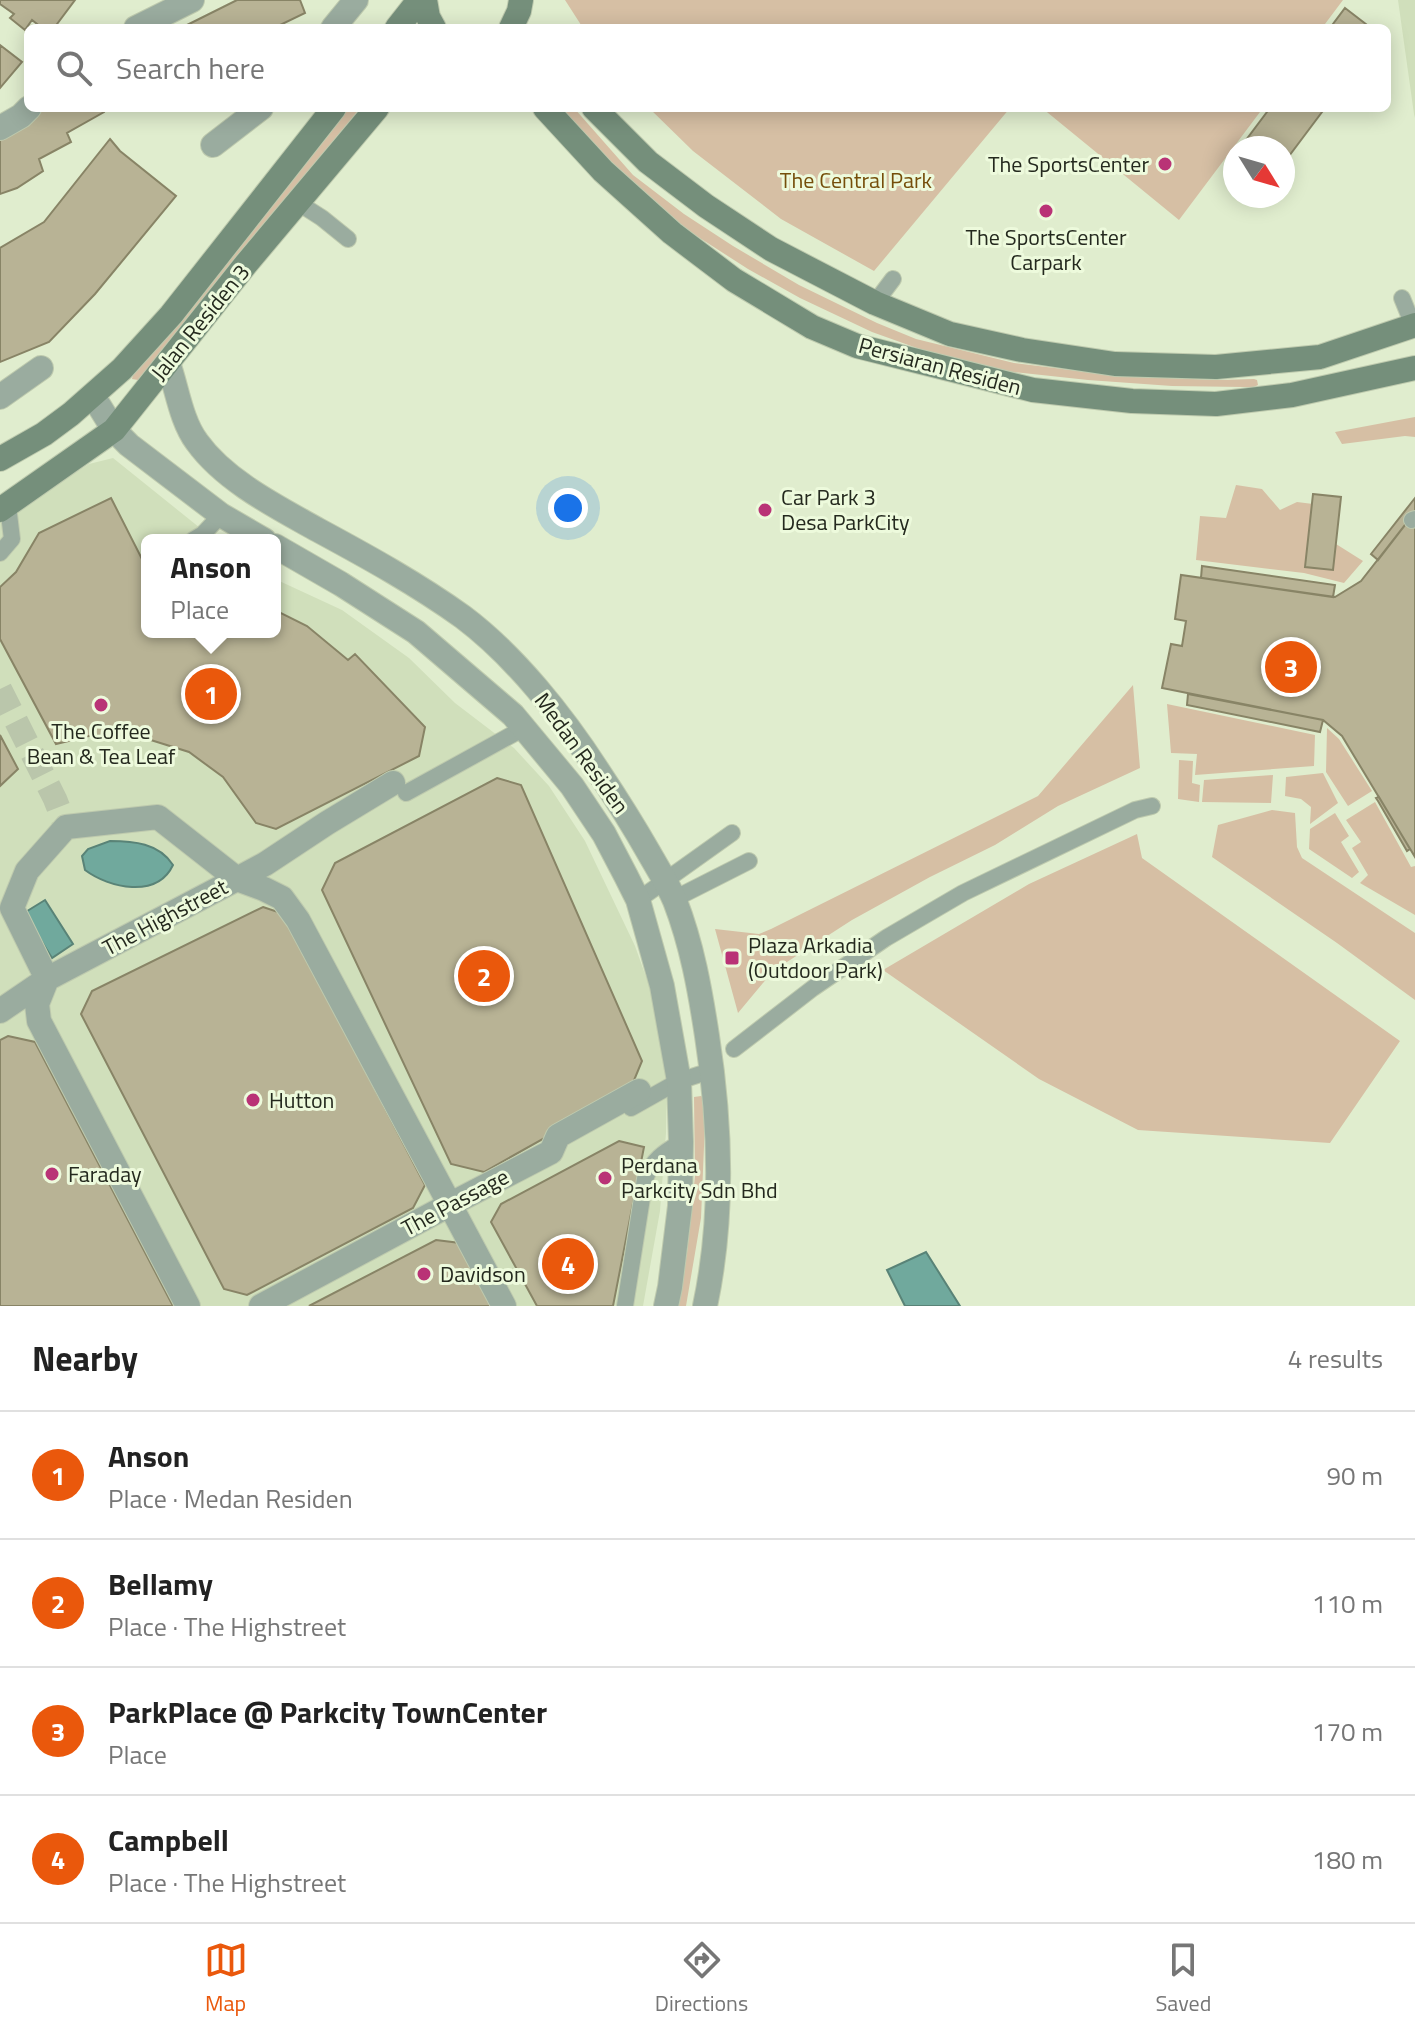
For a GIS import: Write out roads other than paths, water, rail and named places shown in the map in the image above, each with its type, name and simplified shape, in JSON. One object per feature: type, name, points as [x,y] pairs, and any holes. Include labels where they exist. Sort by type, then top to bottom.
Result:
[{"type":"street","points":[[144,24],[192,0]]},
{"type":"street","points":[[336,24],[356,0]]},
{"type":"street","points":[[400,24],[419,0]]},
{"type":"street","points":[[425,0],[432,24]]},
{"type":"street","points":[[0,128],[25,112]]},
{"type":"street","points":[[213,145],[256,112]]},
{"type":"street","name":"Jalan Residen 3","points":[[0,459],[44,434],[122,369],[171,315],[331,112]]},
{"type":"street","name":"Jalan Residen 3","points":[[4,508],[114,430],[297,202],[374,112]]},
{"type":"street","name":"Persiaran Residen","points":[[549,112],[603,171],[672,233],[734,280],[812,327],[857,346],[1033,390],[1132,401],[1216,404],[1292,395],[1415,368]]},
{"type":"street","name":"Persiaran Residen","points":[[598,112],[648,162],[706,206],[771,249],[875,303],[950,334],[1022,350],[1115,364],[1216,367],[1320,357],[1414,325]]},
{"type":"street","name":"Medan Residen","points":[[168,363],[194,439],[211,460],[261,498],[413,583],[465,619],[500,649],[581,744],[669,889],[687,937],[699,984],[713,1070],[719,1147],[718,1212],[705,1306]]},
{"type":"street","points":[[0,397],[41,368]]},
{"type":"street","points":[[93,396],[114,430],[129,445],[221,515],[254,534]]},
{"type":"street","name":"Medan Residen","points":[[281,549],[416,632],[513,715],[572,786],[604,834],[638,900],[662,986],[679,1081],[680,1206],[666,1306]]},
{"type":"street","points":[[188,1306],[39,1021],[37,1004],[47,979],[12,908],[27,871],[66,827],[158,817],[237,879],[327,823],[400,788]]},
{"type":"street","name":"The Highstreet","points":[[0,1011],[47,979],[237,879],[282,898],[298,920],[504,1306]]},
{"type":"street","name":"The Passage","points":[[261,1306],[551,1152],[558,1136],[639,1091]]},
{"type":"lane","points":[[297,202],[348,239]]},
{"type":"lane","points":[[875,303],[893,279]]},
{"type":"lane","points":[[1402,298],[1414,325]]},
{"type":"lane","points":[[0,553],[12,539],[4,508]]},
{"type":"lane","points":[[203,534],[221,515]]},
{"type":"lane","points":[[400,788],[524,728]]},
{"type":"lane","points":[[734,1049],[848,963],[963,893],[1135,810],[1152,806]]},
{"type":"lane","points":[[669,889],[685,868],[732,833]]},
{"type":"lane","points":[[638,900],[749,861]]},
{"type":"lane","points":[[572,1141],[679,1081],[713,1070]]},
{"type":"lane","points":[[625,1306],[645,1179],[650,1165],[681,1142]]},
{"type":"water","points":[[110,841],[153,848],[173,865],[166,876],[156,883],[132,887],[107,882],[85,870],[82,856],[88,849]]},
{"type":"water","points":[[45,900],[73,944],[52,958],[24,913]]},
{"type":"water","points":[[926,1252],[960,1306],[905,1306],[887,1270]]},
{"type":"tunnel","points":[[0,689],[66,827]]},
{"type":"place","name":"The SportsCenter","points":[[1165,164]]},
{"type":"place","name":"The SportsCenter Carpark","points":[[1046,211]]},
{"type":"place","name":"Car Park 3 Desa ParkCity","points":[[765,510]]},
{"type":"place","name":"ParkPlace @ Parkcity TownCenter","points":[[1291,667]]},
{"type":"place","name":"Anson","points":[[211,694]]},
{"type":"place","name":"The Coffee Bean & Tea Leaf","points":[[101,705]]},
{"type":"place","name":"Plaza Arkadia (Outdoor Park)","points":[[732,958]]},
{"type":"place","name":"Bellamy","points":[[484,976]]},
{"type":"place","name":"Hutton","points":[[253,1100]]},
{"type":"place","name":"Faraday","points":[[52,1174]]},
{"type":"place","name":"Perdana Parkcity Sdn Bhd","points":[[605,1178]]},
{"type":"place","name":"Campbell","points":[[568,1264]]},
{"type":"place","name":"Davidson","points":[[424,1274]]},
{"type":"park label","name":"The Central Park","points":[[856,180]]}]
